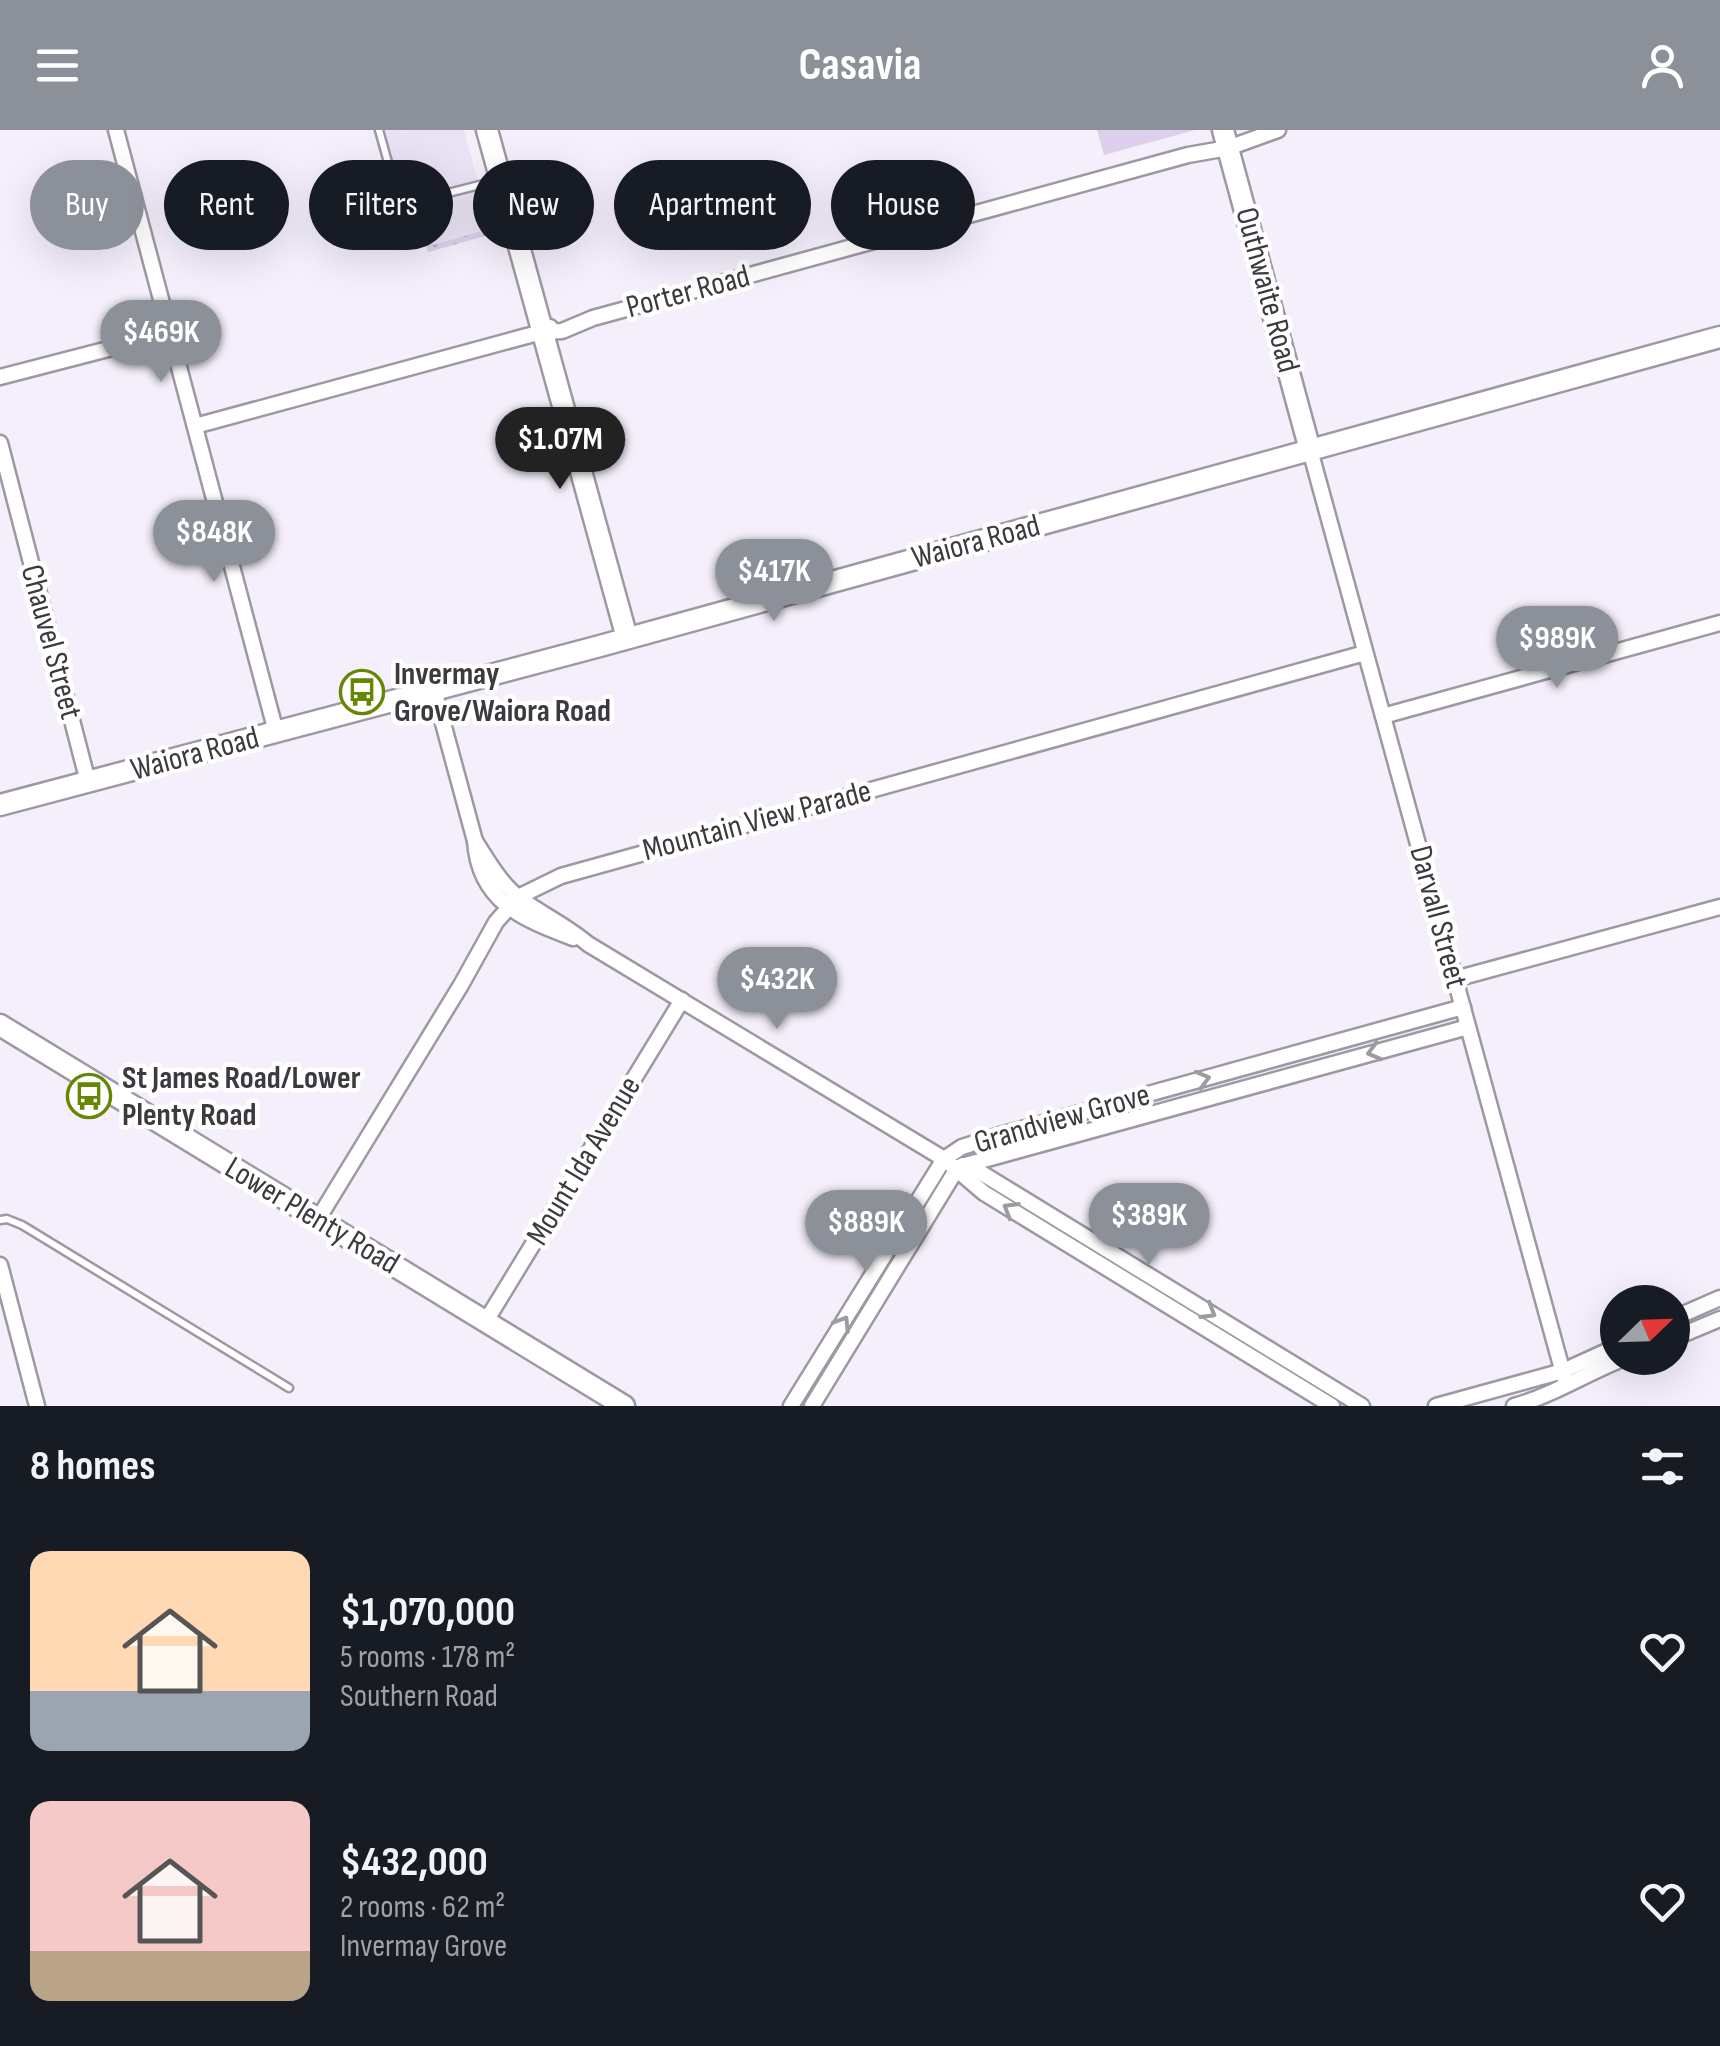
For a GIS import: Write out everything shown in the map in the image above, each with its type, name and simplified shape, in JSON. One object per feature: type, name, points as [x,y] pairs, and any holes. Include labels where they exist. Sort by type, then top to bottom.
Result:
[{"type":"main road","points":[[487,130],[495,160]]},
{"type":"main road","name":"Outhwaite Road","points":[[1226,139],[1310,450]]},
{"type":"main road","points":[[519,250],[627,638]]},
{"type":"main road","name":"Waiora Road","points":[[0,805],[627,638],[1720,337]]},
{"type":"main road","name":"Lower Plenty Road","points":[[0,1025],[624,1406]]},
{"type":"street","points":[[116,130],[276,732]]},
{"type":"street","name":"Porter Road","points":[[195,426],[542,332],[562,331],[593,318],[1188,155],[1208,153],[1226,139],[1248,143],[1275,131]]},
{"type":"street","points":[[0,377],[170,334]]},
{"type":"street","name":"Chauvel Street","points":[[0,444],[88,782]]},
{"type":"street","name":"Darvall Street","points":[[1310,450],[1565,1377]]},
{"type":"street","points":[[1383,716],[1720,624]]},
{"type":"street","name":"Mountain View Parade","points":[[512,902],[547,880],[1366,652]]},
{"type":"street","points":[[434,690],[475,842],[476,861],[489,889],[558,920],[588,944],[960,1168],[984,1193],[1332,1406]]},
{"type":"street","points":[[318,1220],[496,922],[512,902]]},
{"type":"street","points":[[1455,980],[1720,907]]},
{"type":"street","name":"Mount Ida Avenue","points":[[486,1321],[682,1000]]},
{"type":"street","name":"Grandview Grove","points":[[792,1406],[944,1159],[962,1147],[1463,1007]]},
{"type":"street","name":"Grandview Grove","points":[[812,1406],[960,1168],[1468,1027]]},
{"type":"street","points":[[960,1168],[976,1168],[1362,1406]]},
{"type":"street","points":[[0,1265],[37,1406]]},
{"type":"street","points":[[1690,1312],[1720,1298]]},
{"type":"street","points":[[1690,1331],[1720,1318]]},
{"type":"street","points":[[1514,1406],[1536,1400],[1600,1357]]},
{"type":"street","points":[[1436,1406],[1600,1366]]},
{"type":"lane","points":[[379,130],[396,190],[409,203],[473,186]]},
{"type":"lane","points":[[0,1220],[22,1225],[288,1388]]},
{"type":"shaded area","points":[[374,130],[464,130],[473,163],[473,239],[453,245],[453,160],[382,160]]},
{"type":"shaded area","points":[[1097,130],[1195,130],[1104,155]]},
{"type":"shaded area","points":[[473,234],[473,239],[453,245],[453,239]]},
{"type":"place","name":"Invermay Grove/Waiora Road","points":[[362,692]]},
{"type":"place","name":"St James Road/Lower Plenty Road","points":[[89,1096]]}]
